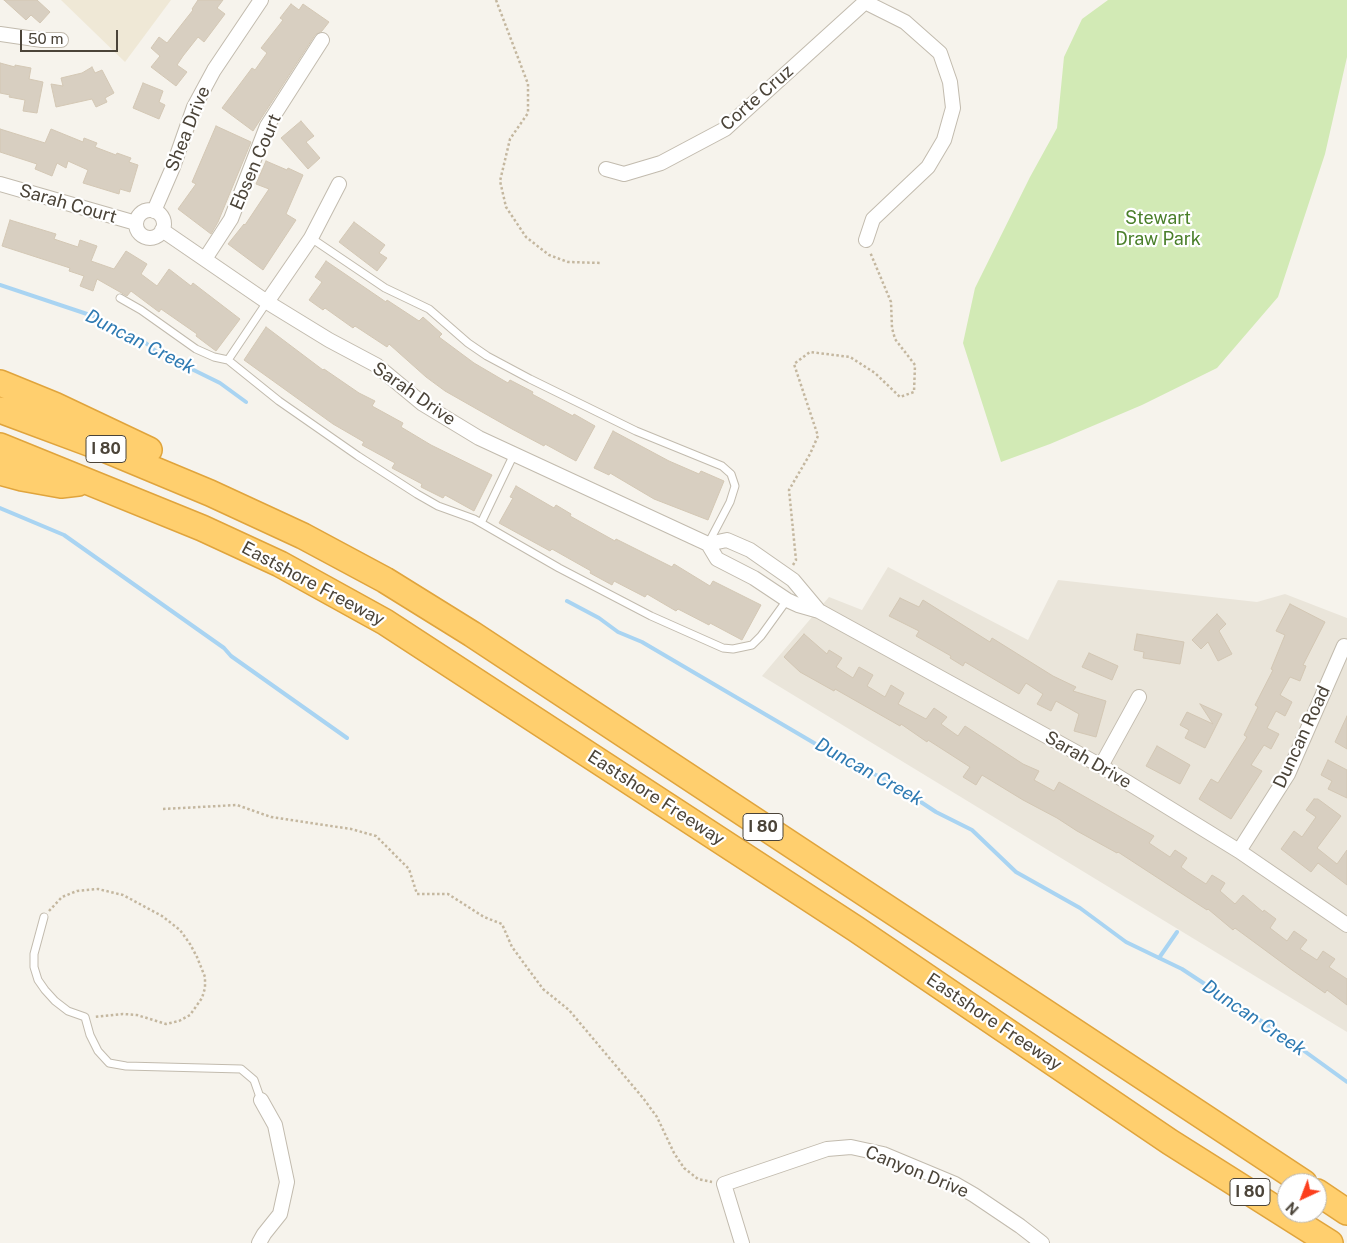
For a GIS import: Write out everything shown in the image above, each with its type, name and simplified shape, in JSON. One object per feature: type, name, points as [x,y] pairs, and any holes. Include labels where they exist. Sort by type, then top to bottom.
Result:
[{"type":"highway","points":[[0,383],[54,405],[162,456],[189,474],[210,493]]},
{"type":"highway","name":"Eastshore Freeway","points":[[0,410],[102,448],[210,493],[303,536],[385,580],[456,624],[1289,1173]]},
{"type":"highway","name":"Eastshore Freeway","points":[[0,446],[202,528],[280,564],[385,622],[856,929],[1170,1142],[1330,1243]]},
{"type":"highway","points":[[0,472],[61,485],[90,482]]},
{"type":"highway","points":[[1170,1142],[1200,1176],[1300,1243]]},
{"type":"highway","points":[[1327,1199],[1347,1212]]},
{"type":"street","name":"Shea Drive","points":[[154,211],[194,108],[214,70],[261,0]]},
{"type":"street","points":[[864,1],[906,22],[940,53],[950,82],[953,108],[944,140],[928,167],[873,219],[866,240]]},
{"type":"street","name":"Corte Cruz","points":[[606,169],[624,174],[661,163],[725,129],[864,1]]},
{"type":"street","points":[[0,34],[42,40],[61,40]]},
{"type":"street","name":"Ebsen Court","points":[[205,259],[231,219],[267,126],[322,40]]},
{"type":"street","name":"Sarah Court","points":[[0,184],[136,223]]},
{"type":"street","points":[[268,302],[311,238],[339,184]]},
{"type":"street","points":[[154,211],[160,215],[164,222],[162,230],[156,237],[146,238],[138,232],[136,223],[142,212],[154,211]]},
{"type":"street","name":"Sarah Drive","points":[[162,230],[268,302],[329,340],[376,365],[423,404],[479,438],[708,544],[717,559],[754,578],[787,600],[819,611],[1101,766],[1239,851],[1347,925]]},
{"type":"street","name":"Sarah Drive","points":[[708,544],[727,540],[750,550],[793,580],[819,611]]},
{"type":"street","name":"Duncan Road","points":[[1239,851],[1288,774],[1344,646]]},
{"type":"street","points":[[1101,766],[1139,697]]},
{"type":"street","points":[[259,1243],[280,1214],[287,1182],[276,1125],[260,1100]]},
{"type":"street","name":"Canyon Drive","points":[[724,1184],[827,1149],[851,1147],[866,1149],[955,1184],[1020,1226],[1042,1243]]},
{"type":"street","points":[[724,1184],[742,1243]]},
{"type":"lane","points":[[311,238],[384,288],[429,309],[487,356],[636,431],[722,466],[731,474],[735,486],[730,502],[708,544]]},
{"type":"lane","points":[[120,298],[149,315],[196,349],[214,357],[228,360],[279,401],[408,489],[438,506],[482,523],[559,568],[626,603],[723,648],[733,649],[752,645],[761,636],[787,600]]},
{"type":"lane","points":[[228,360],[268,302]]},
{"type":"lane","points":[[482,523],[514,454]]},
{"type":"lane","points":[[44,917],[34,954],[34,967],[38,980],[55,1001],[68,1011],[84,1017],[98,1051],[109,1063],[126,1066],[241,1068],[254,1080],[260,1100]]},
{"type":"path","points":[[496,0],[528,84],[528,113],[510,139],[500,181],[506,207],[526,237],[549,255],[568,262],[602,263]]},
{"type":"path","points":[[786,575],[796,560],[788,490],[810,454],[818,436],[794,364],[810,352],[850,357],[876,373],[900,397],[914,392],[914,364],[895,339],[892,328],[891,302],[866,240]]},
{"type":"path","points":[[163,809],[238,805],[271,816],[351,829],[376,836],[409,869],[417,894],[448,894],[484,917],[502,924],[512,947],[544,989],[569,1010],[643,1098],[656,1117],[674,1154],[684,1168],[698,1179],[724,1184]]},
{"type":"path","points":[[44,917],[62,897],[77,891],[98,889],[122,895],[162,916],[180,930],[197,957],[205,977],[205,988],[202,998],[190,1015],[166,1024],[137,1015],[123,1014],[84,1017]]},
{"type":"shaded area","points":[[61,0],[171,0],[125,62]]},
{"type":"shaded area","points":[[888,567],[1028,640],[1058,580],[1257,602],[1285,594],[1347,618],[1347,1032],[762,676],[829,597],[862,610]]},
{"type":"green space","name":"Stewart Draw Park","points":[[1108,0],[1347,0],[1347,57],[1325,154],[1278,297],[1217,368],[1142,405],[1050,444],[1001,462],[963,343],[975,288],[1030,177],[1057,128],[1064,57],[1082,19]]},
{"type":"building","points":[[4,0],[37,0],[50,12],[40,23],[31,15],[26,20]]},
{"type":"building","points":[[198,0],[223,0],[217,8],[225,14],[204,42],[198,37],[183,56],[177,65],[187,72],[176,86],[151,67],[160,56],[151,48],[159,37],[167,43],[193,10]]},
{"type":"building","points":[[291,4],[299,10],[303,4],[329,22],[322,31],[315,35],[253,131],[222,108],[252,68],[255,70],[267,53],[261,48],[283,20],[280,18]]},
{"type":"building","points":[[0,63],[15,67],[15,65],[31,68],[29,79],[43,82],[37,113],[23,111],[25,100],[0,93]]},
{"type":"building","points":[[92,67],[95,73],[102,70],[114,93],[105,98],[107,102],[96,107],[92,99],[56,107],[51,84],[63,86],[61,78],[82,73]]},
{"type":"building","points":[[143,83],[163,91],[159,102],[165,105],[159,119],[133,108]]},
{"type":"building","points":[[301,121],[314,136],[306,142],[320,158],[308,169],[281,138]]},
{"type":"building","points":[[216,126],[251,142],[218,222],[211,234],[178,209],[196,184],[192,182]]},
{"type":"building","points":[[0,129],[45,143],[51,129],[83,142],[84,138],[97,143],[95,147],[116,155],[117,153],[131,158],[129,162],[138,165],[130,192],[120,189],[119,194],[83,183],[88,170],[68,161],[66,168],[57,163],[52,176],[35,169],[37,164],[0,152]]},
{"type":"building","points":[[266,161],[303,175],[286,214],[296,220],[263,270],[228,244],[245,225],[269,189],[256,184]]},
{"type":"building","points":[[10,220],[56,234],[54,239],[78,247],[80,240],[97,246],[91,261],[114,269],[126,251],[147,264],[141,274],[157,286],[169,269],[191,286],[193,283],[240,319],[216,351],[196,336],[197,334],[161,309],[159,312],[131,291],[127,296],[97,279],[93,291],[80,286],[84,276],[69,271],[70,268],[2,246]]},
{"type":"building","points":[[354,222],[385,245],[379,253],[387,258],[377,271],[339,242]]},
{"type":"building","points":[[326,261],[386,302],[387,300],[419,321],[423,317],[442,334],[439,337],[474,363],[508,383],[510,380],[533,392],[532,394],[595,426],[576,461],[512,429],[445,391],[389,344],[387,347],[309,300],[322,282],[315,277]]},
{"type":"building","points":[[266,327],[323,370],[375,401],[372,406],[403,423],[401,427],[431,445],[492,475],[474,511],[445,495],[443,498],[421,487],[422,484],[392,468],[395,463],[362,445],[364,442],[333,424],[244,360]]},
{"type":"building","points":[[613,431],[669,461],[699,474],[701,471],[724,481],[708,520],[654,499],[610,473],[609,475],[594,468]]},
{"type":"building","points":[[516,486],[554,508],[556,505],[571,514],[570,516],[615,541],[616,539],[672,567],[674,564],[710,586],[713,581],[761,605],[742,640],[710,623],[709,625],[678,609],[676,611],[647,594],[645,597],[614,581],[612,585],[552,549],[550,551],[499,523],[513,498],[510,497]]},
{"type":"building","points":[[900,598],[919,607],[923,600],[990,642],[992,638],[1053,676],[1076,687],[1073,691],[1106,701],[1096,737],[1074,731],[1079,714],[1056,701],[1051,711],[1037,704],[1043,694],[1026,683],[1019,694],[965,662],[963,666],[950,658],[951,656],[916,636],[919,631],[889,616]]},
{"type":"building","points":[[1290,604],[1325,622],[1303,665],[1306,666],[1300,681],[1290,677],[1280,695],[1292,702],[1285,716],[1276,711],[1267,728],[1279,734],[1271,749],[1264,745],[1251,765],[1262,771],[1231,819],[1199,799],[1211,779],[1218,783],[1247,737],[1244,735],[1258,707],[1255,705],[1273,670],[1271,669],[1285,635],[1276,631]]},
{"type":"building","points":[[1217,614],[1226,624],[1219,631],[1232,654],[1218,661],[1208,642],[1201,649],[1192,640]]},
{"type":"building","points":[[804,634],[827,654],[829,650],[842,658],[836,667],[853,678],[859,667],[873,675],[867,686],[885,697],[891,685],[904,693],[898,704],[926,719],[934,708],[947,717],[941,724],[958,736],[965,726],[1023,764],[1039,771],[1034,780],[1054,791],[1059,782],[1154,836],[1149,843],[1170,857],[1175,850],[1187,858],[1181,867],[1189,873],[1206,884],[1212,875],[1225,883],[1220,891],[1235,904],[1243,895],[1263,912],[1264,910],[1276,919],[1270,928],[1287,941],[1294,931],[1307,940],[1300,949],[1317,960],[1323,951],[1335,959],[1329,967],[1347,979],[1347,1005],[1327,990],[1325,993],[1235,928],[1233,930],[1208,909],[1118,852],[1077,831],[982,775],[976,785],[963,777],[970,767],[928,740],[927,742],[901,724],[900,726],[835,689],[834,691],[800,672],[784,657]]},
{"type":"building","points":[[1137,634],[1184,642],[1180,664],[1143,658],[1144,652],[1134,650]]},
{"type":"building","points":[[1089,653],[1118,666],[1112,680],[1082,667]]},
{"type":"building","points":[[1200,704],[1222,714],[1205,748],[1185,738],[1189,730],[1180,725],[1187,712],[1213,724]]},
{"type":"building","points":[[1347,716],[1347,749],[1335,742]]},
{"type":"building","points":[[1157,746],[1190,765],[1180,784],[1146,766]]},
{"type":"building","points":[[1328,760],[1347,770],[1347,798],[1328,789],[1332,781],[1321,775]]},
{"type":"building","points":[[1314,799],[1318,799],[1341,816],[1317,848],[1337,864],[1347,850],[1347,885],[1318,863],[1311,872],[1281,849],[1294,831],[1302,837],[1316,817],[1306,810]]},
{"type":"waterway","name":"Duncan Creek","points":[[0,285],[99,318],[118,331],[142,340],[157,352],[220,383],[246,402]]},
{"type":"waterway","points":[[0,508],[64,535],[347,738]]},
{"type":"waterway","name":"Duncan Creek","points":[[567,601],[599,618],[618,632],[642,642],[826,750],[892,783],[936,812],[972,830],[1016,872],[1080,908],[1126,942],[1182,969],[1278,1032],[1347,1082]]},
{"type":"waterway","name":"Duncan Creek","points":[[1159,958],[1177,932]]}]
